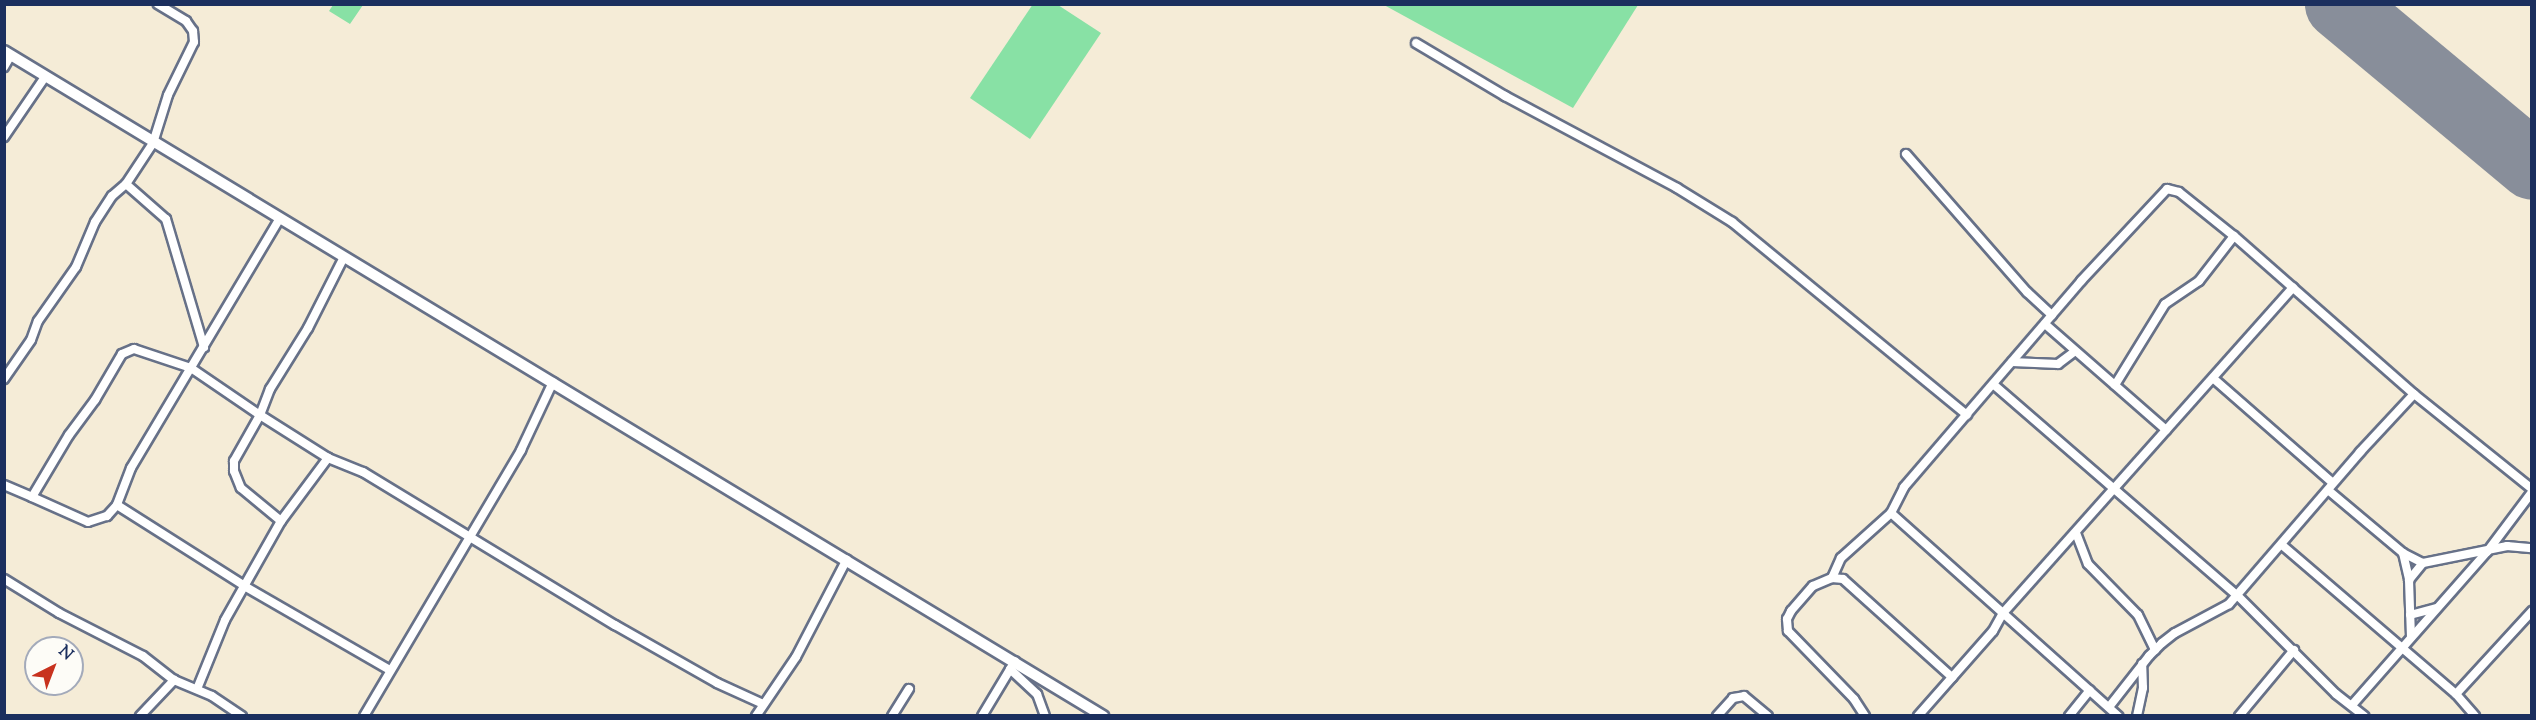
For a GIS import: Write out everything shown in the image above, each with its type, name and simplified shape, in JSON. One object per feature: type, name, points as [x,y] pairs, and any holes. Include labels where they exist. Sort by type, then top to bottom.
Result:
[{"type":"street","points":[[4,379],[31,340],[38,321],[76,267],[95,222],[112,196],[126,184],[153,143],[168,95],[194,42],[193,31],[186,21],[158,4]]},
{"type":"street","points":[[1416,43],[1505,96],[1677,188],[1732,222],[1967,415]]},
{"type":"street","points":[[4,67],[8,53],[153,143],[847,559],[1012,665],[1103,716]]},
{"type":"street","points":[[4,138],[45,77]]},
{"type":"street","points":[[1906,154],[2027,292],[2052,315]]},
{"type":"street","points":[[126,184],[166,219],[204,347]]},
{"type":"street","points":[[1832,578],[1841,558],[1891,513],[1904,487],[2052,315],[2167,189],[2179,192],[2234,236],[2414,394],[2532,490],[2487,552],[2352,705]]},
{"type":"street","points":[[4,485],[88,522],[106,516],[117,505],[131,468],[280,218]]},
{"type":"street","points":[[2115,385],[2166,304],[2199,281],[2234,236]]},
{"type":"street","points":[[281,520],[241,488],[234,471],[234,461],[260,415],[270,388],[308,328],[345,257]]},
{"type":"street","points":[[1918,716],[1994,631],[2003,613],[2294,288]]},
{"type":"street","points":[[2045,324],[2166,430]]},
{"type":"street","points":[[32,497],[69,435],[96,400],[124,352],[134,349],[191,368],[328,458],[363,472],[615,625],[717,683],[763,704]]},
{"type":"street","points":[[2012,362],[2058,364],[2075,351]]},
{"type":"street","points":[[2214,379],[2403,553],[2423,563],[2518,545],[2532,548]]},
{"type":"street","points":[[364,716],[520,450],[553,382]]},
{"type":"street","points":[[1993,384],[2237,595],[2336,694],[2364,716]]},
{"type":"street","points":[[2109,707],[2155,650],[2175,633],[2219,610],[2237,595],[2414,394]]},
{"type":"street","points":[[197,689],[225,620],[246,587],[281,520],[328,458]]},
{"type":"street","points":[[117,505],[246,587],[390,670]]},
{"type":"street","points":[[1891,513],[2118,716]]},
{"type":"street","points":[[2076,533],[2088,564],[2138,615],[2155,650]]},
{"type":"street","points":[[2282,545],[2456,694],[2475,716]]},
{"type":"street","points":[[2403,553],[2409,580],[2411,637]]},
{"type":"street","points":[[756,716],[796,657],[847,559]]},
{"type":"street","points":[[2409,580],[2423,563]]},
{"type":"street","points":[[1865,716],[1848,692],[1788,631],[1787,619],[1791,611],[1813,586],[1832,578],[1843,579],[1952,677]]},
{"type":"street","points":[[4,579],[59,613],[123,644],[174,680],[197,689],[242,716]]},
{"type":"street","points":[[2410,615],[2437,608]]},
{"type":"street","points":[[2456,694],[2532,610]]},
{"type":"street","points":[[2242,714],[2294,650]]},
{"type":"street","points":[[2137,716],[2143,688],[2142,664]]},
{"type":"street","points":[[982,716],[1012,665]]},
{"type":"street","points":[[1012,665],[1037,694],[1045,716]]},
{"type":"street","points":[[140,716],[174,680]]},
{"type":"street","points":[[892,716],[909,689]]},
{"type":"street","points":[[2069,716],[2090,690]]},
{"type":"street","points":[[1718,716],[1733,698],[1744,696],[1768,716]]},
{"type":"green space","points":[[1033,4],[1058,5],[1101,33],[1030,139],[970,98]]},
{"type":"green space","points":[[333,5],[363,5],[350,24],[329,11]]},
{"type":"green space","points":[[1384,5],[1638,5],[1573,108]]},
{"type":"taxiway","points":[[2354,4],[2364,26]]},
{"type":"taxiway","points":[[2523,158],[2532,160]]},
{"type":"runway","points":[[2339,4],[2532,165]]}]
